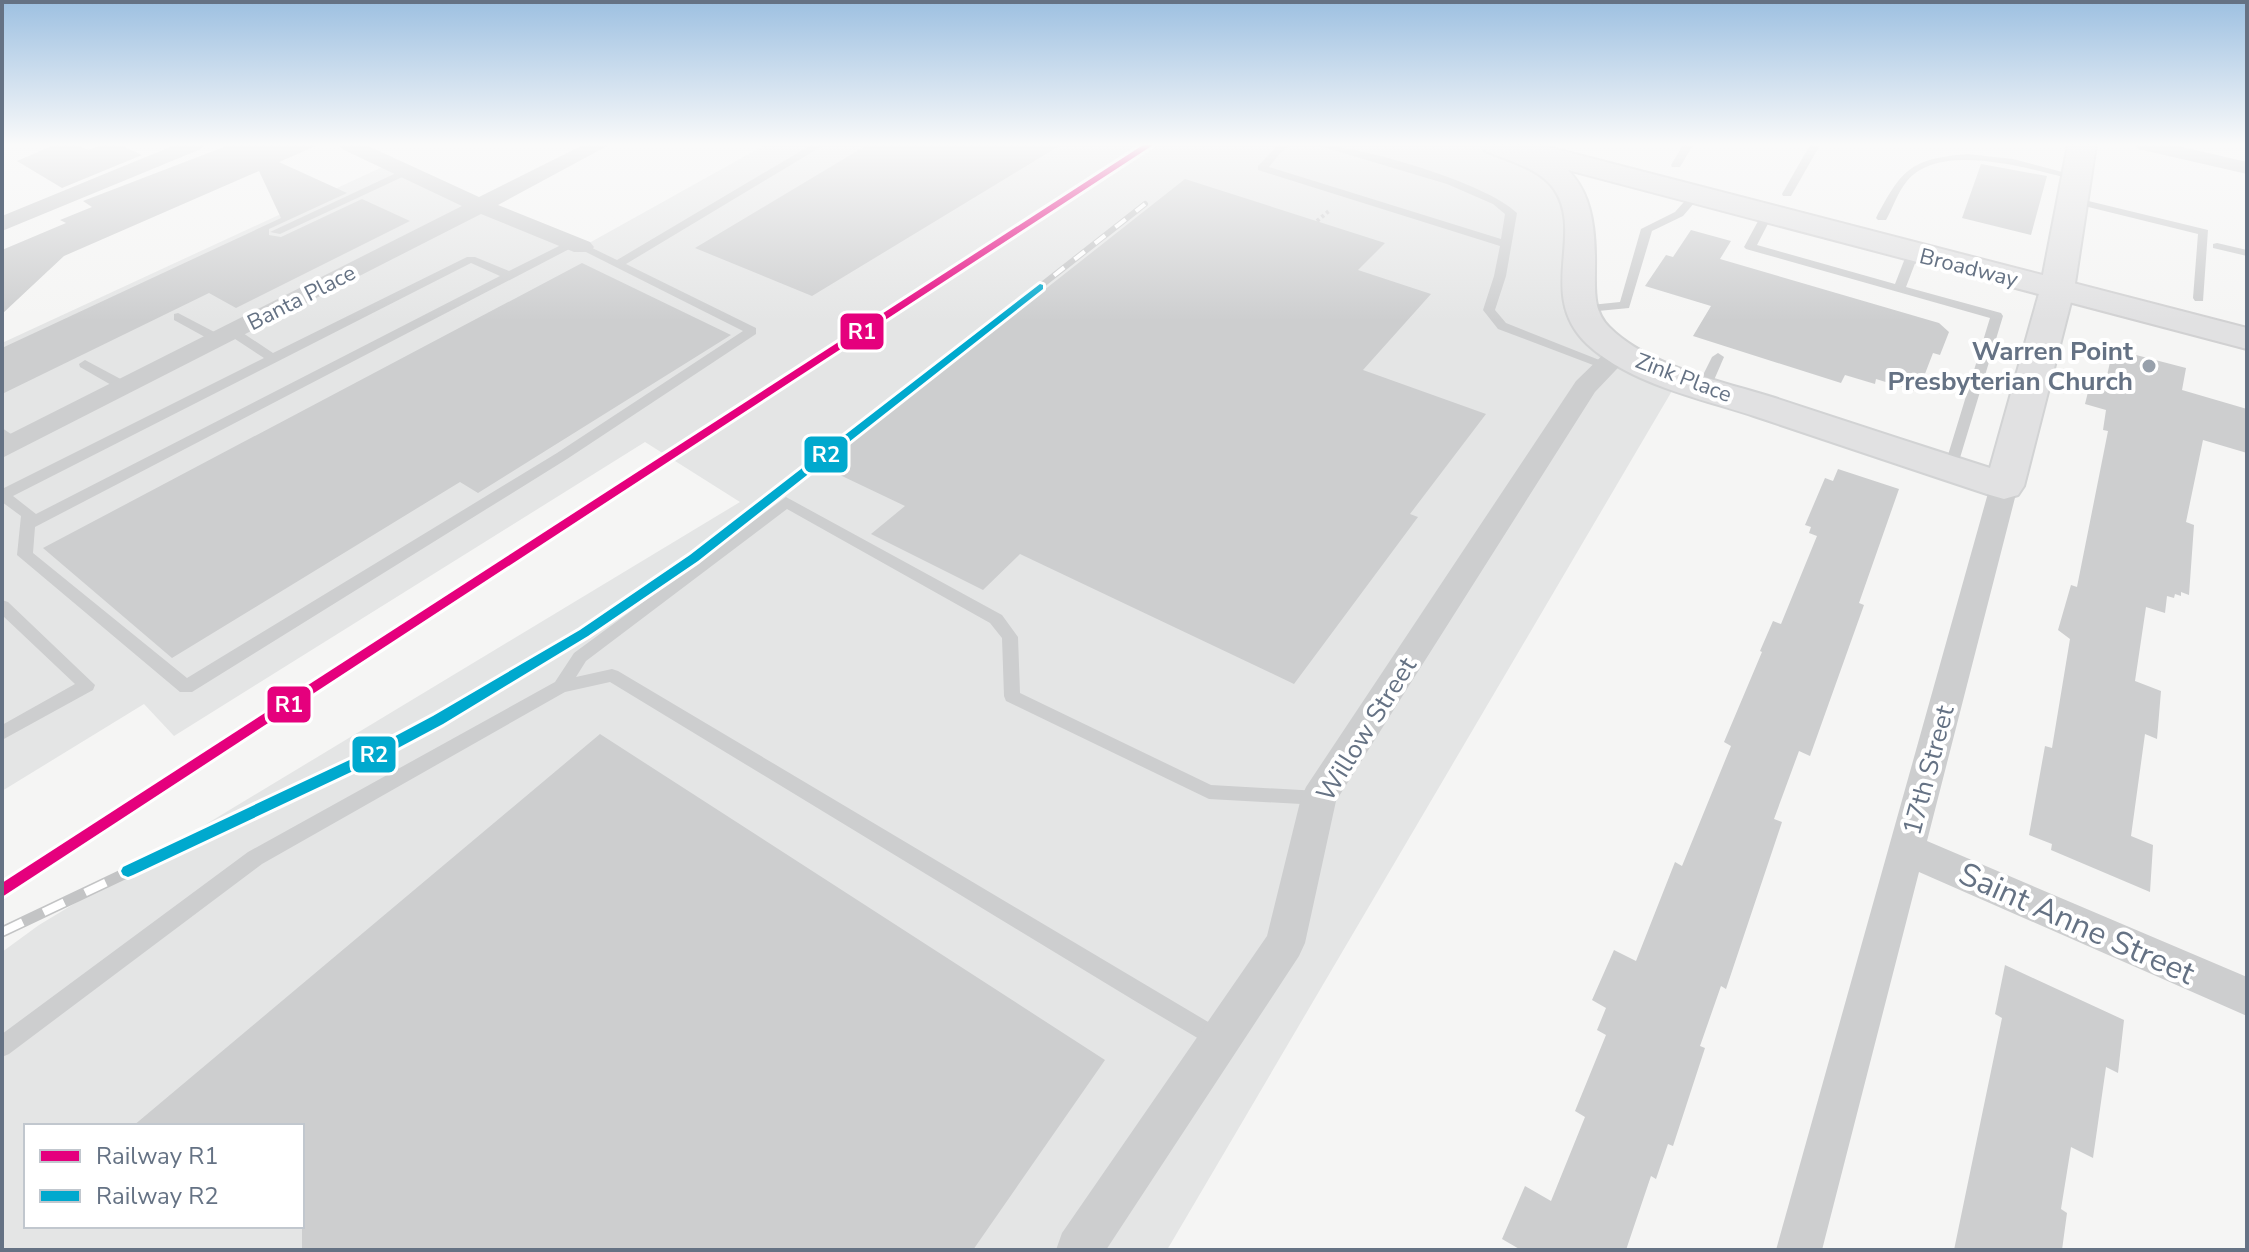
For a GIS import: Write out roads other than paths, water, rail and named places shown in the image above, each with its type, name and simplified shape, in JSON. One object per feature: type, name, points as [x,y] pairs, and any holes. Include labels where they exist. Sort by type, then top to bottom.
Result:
[{"type":"main road","points":[[1576,203],[1580,216],[1578,295],[1581,310]]},
{"type":"main road","name":"Broadway","points":[[1772,203],[1882,218],[2247,339]]},
{"type":"main road","name":"17th Street","points":[[2004,486],[2059,276],[2072,203]]},
{"type":"main road","name":"Broadway","points":[[1777,204],[1913,253],[2199,298],[2247,310]]},
{"type":"main road","name":"Zink Place","points":[[1581,310],[1614,358],[1654,369],[1711,372],[1951,468],[2004,486]]},
{"type":"street","points":[[2,224],[52,203]]},
{"type":"street","points":[[475,203],[578,245]]},
{"type":"street","name":"Banta Place","points":[[7,441],[125,387],[485,203]]},
{"type":"street","name":"Willow Street","points":[[1079,1250],[1285,943],[1319,798],[1585,387],[1614,358]]},
{"type":"street","name":"17th Street","points":[[1799,1250],[2004,486]]},
{"type":"street","name":"Saint Anne Street","points":[[1906,849],[2247,997]]},
{"type":"lane","points":[[276,232],[337,203]]},
{"type":"lane","points":[[620,263],[720,203]]},
{"type":"lane","points":[[1376,203],[1506,244]]},
{"type":"lane","points":[[1503,203],[1511,213],[1500,276],[1489,310],[1502,326],[1614,358]]},
{"type":"lane","points":[[1581,310],[1625,305],[1647,229],[1679,214],[1688,203]]},
{"type":"lane","points":[[1882,218],[1890,203]]},
{"type":"lane","points":[[2118,203],[2204,232],[2199,298]]},
{"type":"lane","points":[[1777,204],[1750,247],[1997,316],[1951,468]]},
{"type":"lane","points":[[28,524],[509,276],[578,245],[620,263],[752,331],[562,456],[186,687],[25,555],[28,524],[29,514],[2,495],[471,259],[509,276]]},
{"type":"lane","points":[[2217,246],[2247,253]]},
{"type":"lane","points":[[1899,288],[1913,253]]},
{"type":"lane","points":[[178,317],[272,358]]},
{"type":"lane","points":[[85,364],[125,387]]},
{"type":"lane","points":[[561,687],[580,657],[786,502],[996,619],[1010,637],[1012,696],[1209,792],[1319,798]]},
{"type":"lane","points":[[2,606],[87,685],[2,733]]},
{"type":"lane","points":[[2,1047],[255,858],[561,687],[612,675],[771,768],[1052,943],[1220,1040]]},
{"type":"railway","points":[[870,420],[1145,204]]},
{"type":"railway","points":[[326,778],[465,705],[602,620],[714,543],[873,418]]},
{"type":"railway","points":[[2,932],[326,778]]},
{"type":"railway","points":[[322,780],[326,778]]},
{"type":"rail line","name":"R1","points":[[2,891],[1059,203]]},
{"type":"rail line","name":"R2","points":[[128,871],[363,760],[438,720],[584,633],[694,558],[1040,287]]},
{"type":"place","name":"Warren Point Presbyterian Church","points":[[2149,366]]}]
